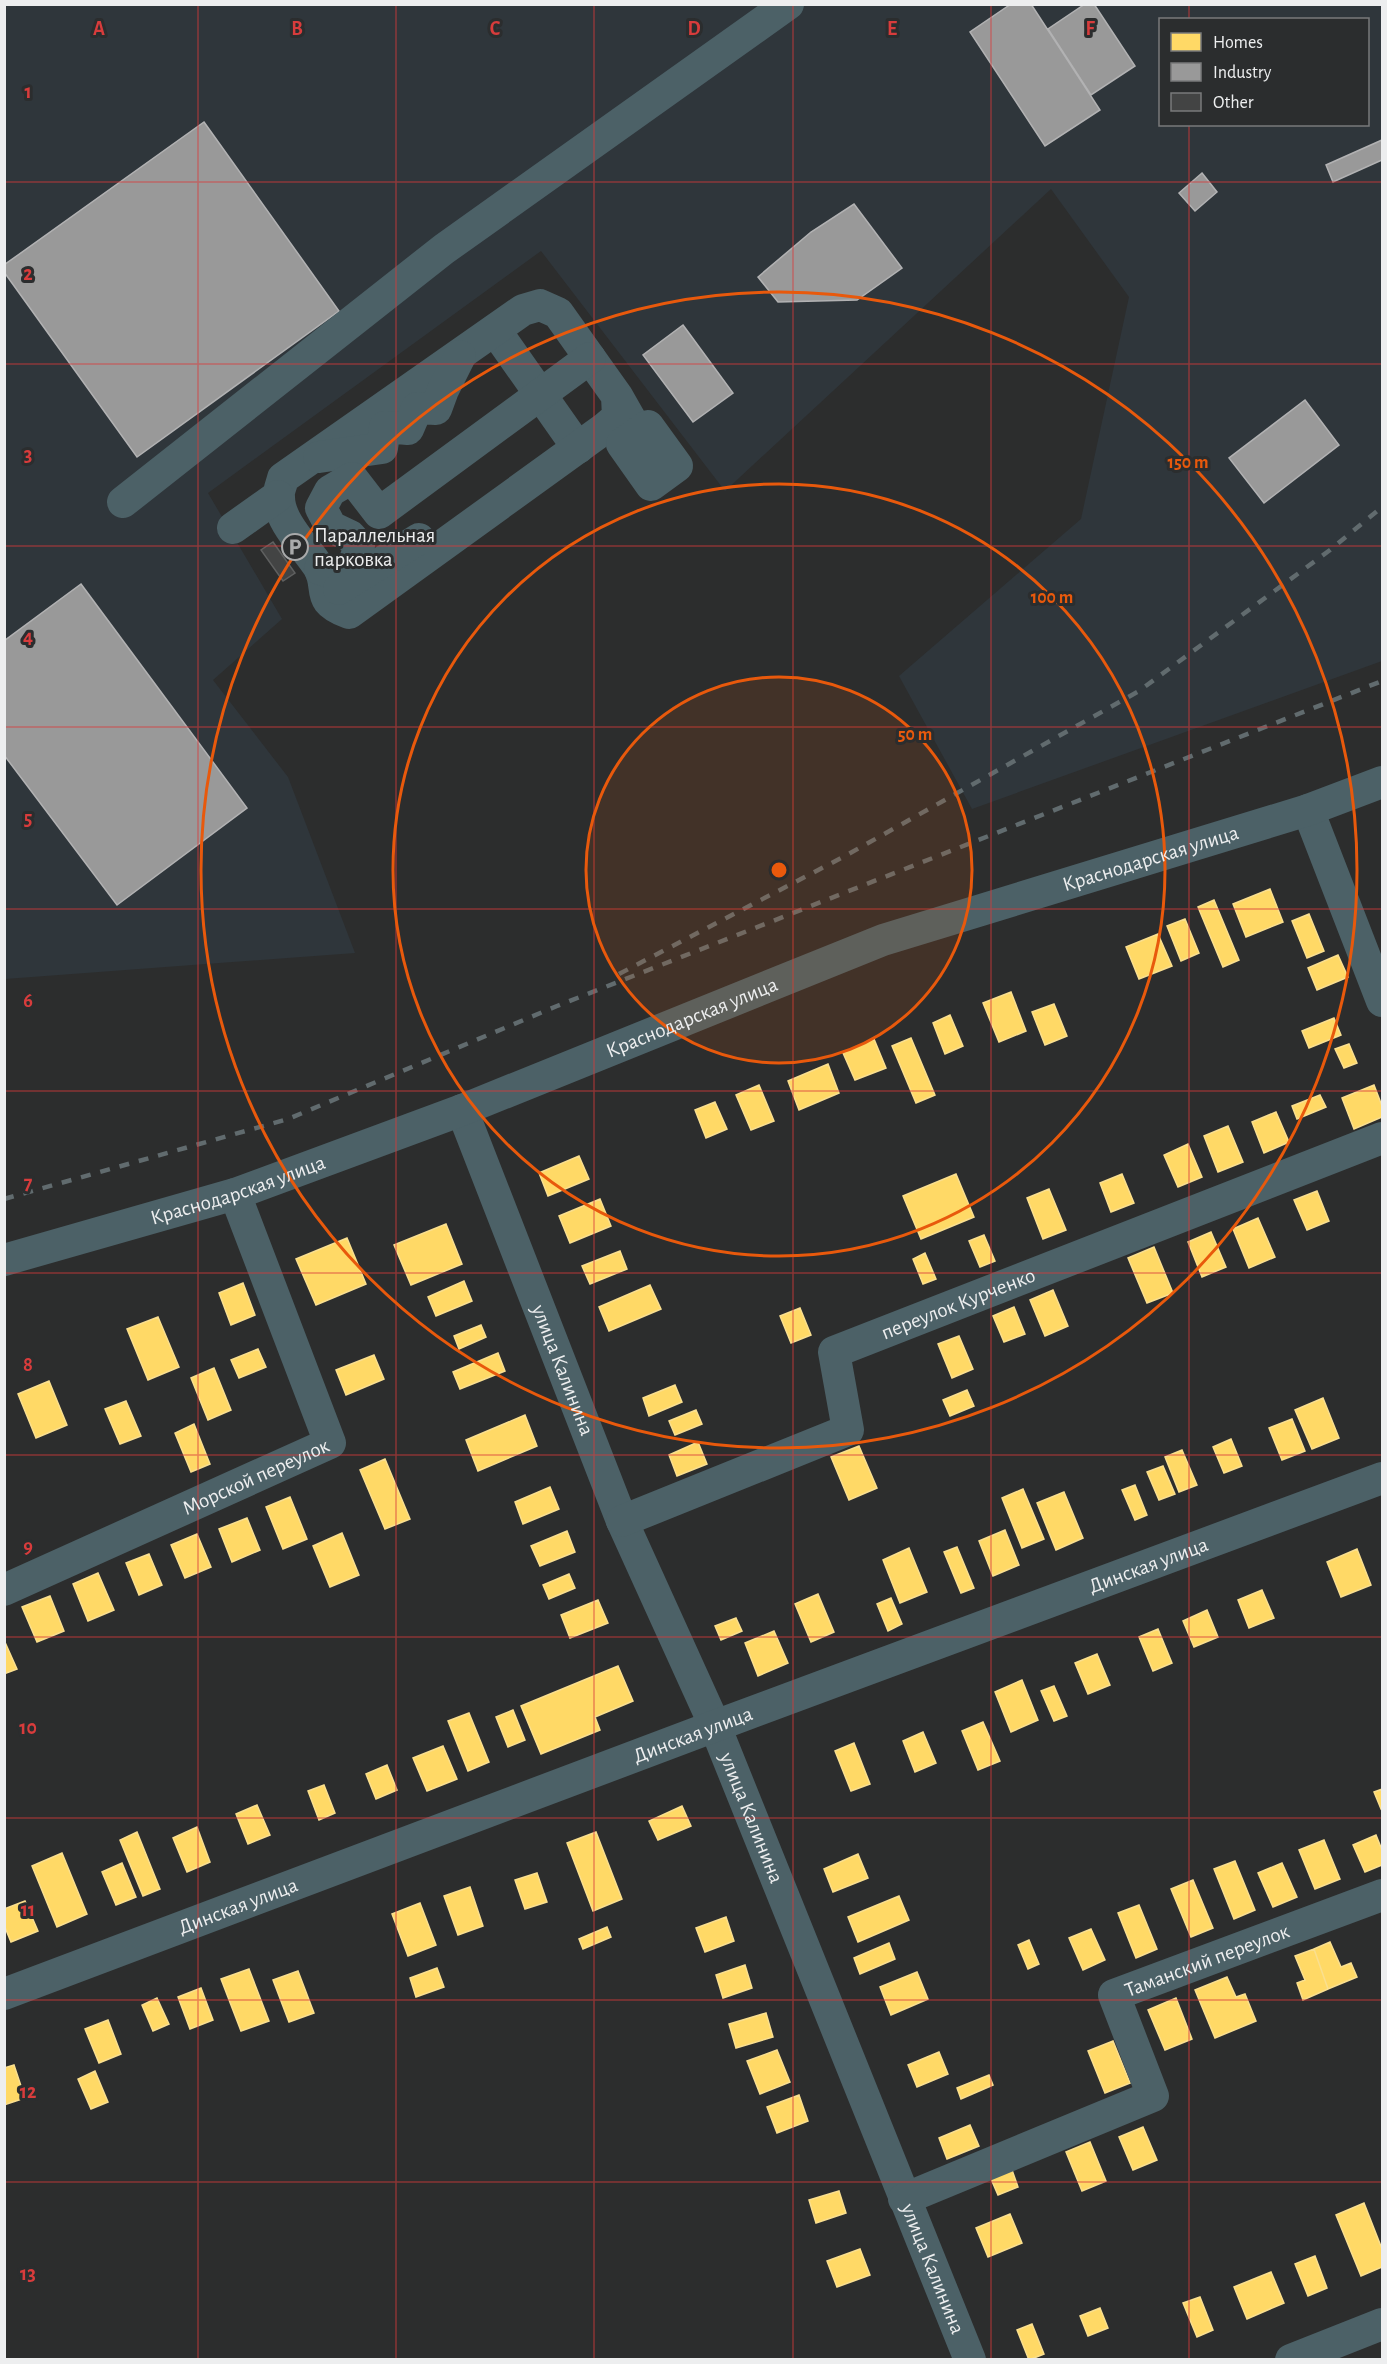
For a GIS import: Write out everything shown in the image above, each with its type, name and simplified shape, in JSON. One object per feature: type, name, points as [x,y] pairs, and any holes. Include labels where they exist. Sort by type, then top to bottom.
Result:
[{"type":"street","points":[[123,502],[444,249],[788,4]]},
{"type":"street","points":[[540,305],[558,313],[617,396],[618,417],[624,433],[578,448],[349,613],[334,608],[322,582],[285,519],[279,496],[283,478],[495,330],[523,310],[540,305]]},
{"type":"street","points":[[495,330],[578,448]]},
{"type":"street","points":[[322,582],[355,562],[359,546],[350,536],[331,527],[321,508],[330,491],[352,477],[379,513],[590,358]]},
{"type":"street","points":[[233,528],[279,496]]},
{"type":"street","points":[[322,582],[378,566],[446,523],[473,525]]},
{"type":"street","name":"Краснодарская улица","points":[[4,1260],[235,1194],[462,1110],[883,940],[1308,810],[1383,782]]},
{"type":"street","points":[[1308,810],[1383,1001]]},
{"type":"street","name":"улица Калинина","points":[[462,1110],[622,1521],[715,1726],[970,2360]]},
{"type":"street","name":"переулок Курченко","points":[[622,1521],[848,1430],[834,1352],[1383,1138]]},
{"type":"street","name":"Морской переулок","points":[[4,1590],[330,1443],[235,1194]]},
{"type":"street","name":"Динская улица","points":[[4,1995],[715,1726],[1383,1478]]},
{"type":"street","name":"Таманский переулок","points":[[904,2199],[1153,2096],[1114,1995],[1383,1895]]},
{"type":"street","points":[[1294,2359],[1383,2324]]},
{"type":"shaded area","points":[[5,5],[1382,5],[1382,661],[972,809],[899,676],[1081,519],[1129,297],[1051,189],[725,491],[541,251],[208,493],[282,619],[213,680],[288,777],[355,953],[5,979]]},
{"type":"building: Homes","points":[[1270,889],[1283,922],[1246,937],[1233,904]]},
{"type":"building: Homes","points":[[1214,900],[1239,960],[1223,967],[1198,907]]},
{"type":"building: Homes","points":[[1309,914],[1324,951],[1307,958],[1292,921]]},
{"type":"building: Homes","points":[[1185,919],[1199,953],[1181,961],[1167,926]]},
{"type":"building: Homes","points":[[1158,934],[1172,966],[1139,979],[1126,947]]},
{"type":"building: Homes","points":[[1338,955],[1348,977],[1317,990],[1308,968]]},
{"type":"building: Homes","points":[[1011,992],[1026,1031],[999,1042],[983,1003]]},
{"type":"building: Homes","points":[[1054,1004],[1067,1036],[1045,1045],[1032,1012]]},
{"type":"building: Homes","points":[[950,1015],[963,1046],[945,1054],[933,1023]]},
{"type":"building: Homes","points":[[1334,1018],[1341,1035],[1309,1048],[1302,1031]]},
{"type":"building: Homes","points":[[911,1038],[935,1095],[916,1103],[892,1046]]},
{"type":"building: Homes","points":[[874,1039],[886,1068],[855,1080],[843,1053]]},
{"type":"building: Homes","points":[[1349,1044],[1357,1063],[1344,1068],[1335,1049]]},
{"type":"building: Homes","points":[[828,1064],[839,1093],[799,1110],[788,1081]]},
{"type":"building: Homes","points":[[759,1085],[774,1121],[751,1130],[736,1095]]},
{"type":"building: Homes","points":[[1374,1085],[1382,1106],[1382,1117],[1354,1129],[1342,1098]]},
{"type":"building: Homes","points":[[1320,1095],[1326,1107],[1297,1119],[1292,1106]]},
{"type":"building: Homes","points":[[715,1102],[727,1129],[706,1138],[695,1110]]},
{"type":"building: Homes","points":[[1276,1112],[1289,1142],[1264,1153],[1252,1122]]},
{"type":"building: Homes","points":[[1228,1126],[1243,1162],[1218,1172],[1204,1136]]},
{"type":"building: Homes","points":[[1188,1144],[1202,1177],[1178,1187],[1164,1155]]},
{"type":"building: Homes","points":[[579,1156],[589,1179],[548,1196],[539,1173]]},
{"type":"building: Homes","points":[[956,1174],[974,1217],[921,1239],[903,1196]]},
{"type":"building: Homes","points":[[1122,1174],[1134,1203],[1111,1212],[1100,1183]]},
{"type":"building: Homes","points":[[1049,1189],[1066,1230],[1043,1239],[1027,1198]]},
{"type":"building: Homes","points":[[1317,1191],[1329,1221],[1307,1230],[1294,1200]]},
{"type":"building: Homes","points":[[600,1199],[611,1226],[570,1243],[559,1216]]},
{"type":"building: Homes","points":[[1258,1218],[1275,1257],[1249,1268],[1233,1229]]},
{"type":"building: Homes","points":[[446,1224],[462,1264],[411,1285],[394,1245]]},
{"type":"building: Homes","points":[[1211,1232],[1226,1267],[1202,1277],[1188,1242]]},
{"type":"building: Homes","points":[[984,1235],[995,1261],[980,1267],[969,1241]]},
{"type":"building: Homes","points":[[347,1238],[366,1284],[316,1305],[296,1259]]},
{"type":"building: Homes","points":[[1154,1247],[1173,1293],[1147,1303],[1128,1258]]},
{"type":"building: Homes","points":[[620,1251],[627,1269],[590,1284],[582,1266]]},
{"type":"building: Homes","points":[[925,1253],[936,1279],[923,1284],[913,1259]]},
{"type":"building: Homes","points":[[464,1281],[472,1301],[436,1316],[428,1297]]},
{"type":"building: Homes","points":[[243,1283],[255,1315],[231,1325],[219,1293]]},
{"type":"building: Homes","points":[[650,1285],[661,1309],[609,1331],[599,1307]]},
{"type":"building: Homes","points":[[1053,1290],[1068,1326],[1045,1336],[1030,1300]]},
{"type":"building: Homes","points":[[1014,1307],[1025,1334],[1004,1342],[993,1316]]},
{"type":"building: Homes","points":[[800,1308],[811,1335],[791,1343],[780,1316]]},
{"type":"building: Homes","points":[[158,1317],[179,1367],[148,1380],[127,1329]]},
{"type":"building: Homes","points":[[481,1325],[486,1337],[459,1349],[454,1336]]},
{"type":"building: Homes","points":[[959,1336],[973,1369],[952,1378],[938,1344]]},
{"type":"building: Homes","points":[[258,1349],[266,1367],[239,1378],[231,1360]]},
{"type":"building: Homes","points":[[498,1353],[505,1371],[460,1389],[453,1372]]},
{"type":"building: Homes","points":[[374,1355],[384,1379],[346,1395],[336,1370]]},
{"type":"building: Homes","points":[[214,1368],[231,1410],[208,1420],[191,1378]]},
{"type":"building: Homes","points":[[49,1381],[67,1425],[36,1438],[18,1394]]},
{"type":"building: Homes","points":[[675,1385],[682,1402],[649,1416],[643,1398]]},
{"type":"building: Homes","points":[[967,1390],[974,1406],[950,1416],[943,1400]]},
{"type":"building: Homes","points":[[1323,1398],[1339,1438],[1312,1449],[1295,1410]]},
{"type":"building: Homes","points":[[126,1401],[141,1436],[120,1444],[105,1409]]},
{"type":"building: Homes","points":[[696,1410],[702,1424],[675,1435],[669,1421]]},
{"type":"building: Homes","points":[[525,1415],[537,1446],[478,1471],[466,1440]]},
{"type":"building: Homes","points":[[1292,1419],[1305,1451],[1282,1460],[1269,1428]]},
{"type":"building: Homes","points":[[194,1424],[210,1464],[191,1472],[175,1433]]},
{"type":"building: Homes","points":[[1231,1439],[1242,1466],[1224,1473],[1213,1447]]},
{"type":"building: Homes","points":[[698,1442],[707,1464],[677,1476],[669,1455]]},
{"type":"building: Homes","points":[[859,1446],[877,1488],[849,1500],[831,1457]]},
{"type":"building: Homes","points":[[1182,1450],[1197,1485],[1179,1492],[1165,1457]]},
{"type":"building: Homes","points":[[385,1459],[410,1519],[385,1529],[360,1470]]},
{"type":"building: Homes","points":[[1163,1466],[1175,1494],[1159,1500],[1147,1472]]},
{"type":"building: Homes","points":[[1135,1485],[1147,1515],[1135,1520],[1122,1490]]},
{"type":"building: Homes","points":[[550,1487],[559,1509],[523,1524],[515,1502]]},
{"type":"building: Homes","points":[[1023,1489],[1044,1539],[1022,1548],[1002,1498]]},
{"type":"building: Homes","points":[[1064,1492],[1083,1538],[1056,1550],[1037,1503]]},
{"type":"building: Homes","points":[[290,1497],[307,1539],[283,1549],[266,1507]]},
{"type":"building: Homes","points":[[247,1518],[260,1550],[232,1562],[219,1529]]},
{"type":"building: Homes","points":[[1005,1530],[1019,1565],[993,1576],[979,1541]]},
{"type":"building: Homes","points":[[567,1531],[575,1552],[540,1566],[531,1546]]},
{"type":"building: Homes","points":[[342,1533],[359,1575],[330,1587],[313,1546]]},
{"type":"building: Homes","points":[[197,1534],[211,1567],[185,1578],[171,1545]]},
{"type":"building: Homes","points":[[957,1547],[974,1588],[961,1593],[944,1552]]},
{"type":"building: Homes","points":[[909,1548],[927,1592],[900,1603],[883,1560]]},
{"type":"building: Homes","points":[[1357,1549],[1371,1585],[1341,1597],[1327,1562]]},
{"type":"building: Homes","points":[[149,1554],[162,1585],[139,1595],[126,1563]]},
{"type":"building: Homes","points":[[98,1573],[114,1610],[88,1621],[73,1584]]},
{"type":"building: Homes","points":[[569,1574],[575,1588],[549,1599],[543,1585]]},
{"type":"building: Homes","points":[[1262,1590],[1274,1618],[1249,1628],[1238,1600]]},
{"type":"building: Homes","points":[[818,1594],[834,1632],[811,1642],[795,1604]]},
{"type":"building: Homes","points":[[50,1596],[64,1631],[37,1642],[22,1607]]},
{"type":"building: Homes","points":[[891,1598],[902,1624],[888,1631],[877,1604]]},
{"type":"building: Homes","points":[[598,1600],[608,1623],[570,1638],[561,1615]]},
{"type":"building: Homes","points":[[1207,1610],[1218,1637],[1194,1647],[1183,1621]]},
{"type":"building: Homes","points":[[736,1618],[742,1631],[721,1640],[715,1626]]},
{"type":"building: Homes","points":[[1158,1629],[1172,1663],[1153,1671],[1139,1637]]},
{"type":"building: Homes","points":[[774,1631],[788,1663],[758,1676],[745,1643]]},
{"type":"building: Homes","points":[[4,1640],[17,1669],[4,1674]]},
{"type":"building: Homes","points":[[1097,1654],[1110,1685],[1088,1694],[1075,1663]]},
{"type":"building: Homes","points":[[618,1666],[633,1701],[595,1717],[600,1730],[541,1754],[521,1706]]},
{"type":"building: Homes","points":[[1022,1680],[1038,1720],[1011,1732],[995,1692]]},
{"type":"building: Homes","points":[[1054,1686],[1067,1716],[1054,1721],[1041,1691]]},
{"type":"building: Homes","points":[[513,1710],[525,1740],[508,1747],[496,1717]]},
{"type":"building: Homes","points":[[469,1713],[489,1762],[468,1771],[448,1721]]},
{"type":"building: Homes","points":[[983,1722],[1000,1761],[978,1770],[962,1731]]},
{"type":"building: Homes","points":[[923,1732],[936,1763],[915,1772],[903,1741]]},
{"type":"building: Homes","points":[[854,1743],[870,1784],[851,1791],[835,1751]]},
{"type":"building: Homes","points":[[443,1746],[457,1779],[427,1791],[413,1758]]},
{"type":"building: Homes","points":[[387,1765],[397,1790],[376,1799],[366,1774]]},
{"type":"building: Homes","points":[[324,1785],[335,1813],[319,1820],[308,1791]]},
{"type":"building: Homes","points":[[1382,1789],[1382,1808],[1381,1809],[1374,1792]]},
{"type":"building: Homes","points":[[257,1805],[270,1835],[248,1844],[236,1814]]},
{"type":"building: Homes","points":[[682,1806],[691,1826],[658,1840],[649,1821]]},
{"type":"building: Homes","points":[[197,1827],[210,1862],[187,1872],[173,1838]]},
{"type":"building: Homes","points":[[137,1832],[160,1889],[143,1896],[120,1840]]},
{"type":"building: Homes","points":[[596,1832],[622,1899],[593,1911],[567,1843]]},
{"type":"building: Homes","points":[[1376,1835],[1382,1850],[1382,1865],[1365,1872],[1353,1845]]},
{"type":"building: Homes","points":[[1324,1840],[1340,1879],[1315,1889],[1299,1850]]},
{"type":"building: Homes","points":[[62,1853],[87,1914],[57,1927],[32,1866]]},
{"type":"building: Homes","points":[[858,1854],[868,1878],[833,1892],[824,1869]]},
{"type":"building: Homes","points":[[1235,1861],[1255,1910],[1234,1919],[1214,1869]]},
{"type":"building: Homes","points":[[122,1863],[136,1897],[116,1905],[102,1872]]},
{"type":"building: Homes","points":[[1282,1863],[1297,1897],[1273,1907],[1258,1873]]},
{"type":"building: Homes","points":[[537,1873],[547,1902],[525,1909],[515,1880]]},
{"type":"building: Homes","points":[[1193,1880],[1213,1928],[1191,1937],[1171,1889]]},
{"type":"building: Homes","points":[[470,1887],[483,1926],[458,1935],[444,1896]]},
{"type":"building: Homes","points":[[899,1896],[909,1920],[858,1942],[848,1917]]},
{"type":"building: Homes","points":[[25,1901],[38,1931],[11,1942],[4,1925],[4,1909]]},
{"type":"building: Homes","points":[[420,1903],[436,1945],[408,1956],[392,1914]]},
{"type":"building: Homes","points":[[1139,1905],[1157,1949],[1136,1958],[1118,1913]]},
{"type":"building: Homes","points":[[726,1917],[734,1941],[705,1952],[696,1928]]},
{"type":"building: Homes","points":[[607,1927],[611,1937],[583,1949],[579,1939]]},
{"type":"building: Homes","points":[[1091,1929],[1105,1960],[1083,1970],[1069,1938]]},
{"type":"building: Homes","points":[[1029,1940],[1039,1964],[1028,1969],[1018,1945]]},
{"type":"building: Homes","points":[[1330,1942],[1341,1967],[1351,1963],[1357,1977],[1328,1989],[1314,1949]]},
{"type":"building: Homes","points":[[889,1943],[895,1959],[860,1974],[854,1958]]},
{"type":"building: Homes","points":[[1314,1949],[1328,1989],[1303,2000],[1297,1983],[1305,1980],[1295,1956]]},
{"type":"building: Homes","points":[[745,1965],[752,1988],[723,1998],[716,1975]]},
{"type":"building: Homes","points":[[437,1968],[444,1987],[416,1997],[410,1978]]},
{"type":"building: Homes","points":[[249,1969],[269,2021],[241,2031],[221,1979]]},
{"type":"building: Homes","points":[[298,1971],[314,2013],[289,2022],[273,1980]]},
{"type":"building: Homes","points":[[917,1972],[928,1999],[891,2015],[880,1987]]},
{"type":"building: Homes","points":[[1227,1977],[1236,1997],[1245,1994],[1256,2021],[1215,2038],[1195,1990]]},
{"type":"building: Homes","points":[[201,1988],[213,2020],[190,2029],[178,1997]]},
{"type":"building: Homes","points":[[157,1998],[169,2024],[153,2031],[142,2005]]},
{"type":"building: Homes","points":[[1176,1998],[1192,2039],[1165,2050],[1148,2010]]},
{"type":"building: Homes","points":[[766,2013],[773,2037],[736,2048],[729,2024]]},
{"type":"building: Homes","points":[[108,2020],[121,2054],[99,2063],[85,2029]]},
{"type":"building: Homes","points":[[1113,2041],[1130,2083],[1105,2093],[1088,2051]]},
{"type":"building: Homes","points":[[777,2050],[790,2082],[760,2094],[747,2061]]},
{"type":"building: Homes","points":[[939,2052],[948,2074],[917,2087],[908,2065]]},
{"type":"building: Homes","points":[[14,2065],[25,2098],[4,2105],[4,2068]]},
{"type":"building: Homes","points":[[95,2071],[108,2102],[91,2109],[78,2079]]},
{"type":"building: Homes","points":[[989,2075],[993,2085],[961,2099],[957,2088]]},
{"type":"building: Homes","points":[[799,2095],[808,2121],[777,2133],[767,2107]]},
{"type":"building: Homes","points":[[970,2125],[979,2146],[947,2159],[939,2138]]},
{"type":"building: Homes","points":[[1143,2127],[1157,2160],[1133,2170],[1119,2137]]},
{"type":"building: Homes","points":[[1090,2142],[1106,2181],[1082,2191],[1066,2152]]},
{"type":"building: Homes","points":[[1012,2170],[1018,2187],[998,2195],[991,2179]]},
{"type":"building: Homes","points":[[839,2191],[846,2213],[816,2223],[809,2200]]},
{"type":"building: Homes","points":[[1364,2203],[1382,2249],[1382,2267],[1361,2276],[1336,2215]]},
{"type":"building: Homes","points":[[1010,2214],[1022,2243],[988,2257],[976,2228]]},
{"type":"building: Homes","points":[[860,2249],[870,2275],[837,2287],[827,2261]]},
{"type":"building: Homes","points":[[1315,2256],[1327,2288],[1308,2296],[1295,2264]]},
{"type":"building: Homes","points":[[1271,2272],[1284,2303],[1247,2319],[1234,2287]]},
{"type":"building: Homes","points":[[1200,2297],[1213,2330],[1197,2337],[1183,2303]]},
{"type":"building: Homes","points":[[1100,2308],[1108,2328],[1088,2336],[1080,2316]]},
{"type":"building: Homes","points":[[1032,2324],[1044,2354],[1029,2360],[1017,2330]]},
{"type":"building: Industry","points":[[1011,4],[1031,4],[1100,110],[1045,146],[970,32]]},
{"type":"building: Industry","points":[[1085,4],[1094,4],[1135,66],[1091,95],[1048,29]]},
{"type":"building: Industry","points":[[204,122],[339,311],[137,457],[4,272],[4,265]]},
{"type":"building: Industry","points":[[1382,140],[1382,160],[1333,182],[1326,165]]},
{"type":"building: Industry","points":[[1202,173],[1217,192],[1195,211],[1179,193]]},
{"type":"building: Industry","points":[[854,204],[902,268],[857,300],[778,302],[758,277],[811,232]]},
{"type":"building: Industry","points":[[683,325],[733,393],[693,422],[643,355]]},
{"type":"building: Industry","points":[[1305,400],[1339,445],[1264,503],[1229,458]]},
{"type":"building: Industry","points":[[81,584],[247,808],[117,905],[4,755],[4,641]]},
{"type":"building: Other","points":[[273,542],[295,573],[283,581],[261,550]]},
{"type":"railway","points":[[619,974],[845,856],[1139,691],[1330,550],[1382,507]]},
{"type":"railway","points":[[4,1199],[288,1119],[557,1006],[1382,681]]},
{"type":"place","name":"Параллельная парковка","points":[[295,547]]}]
